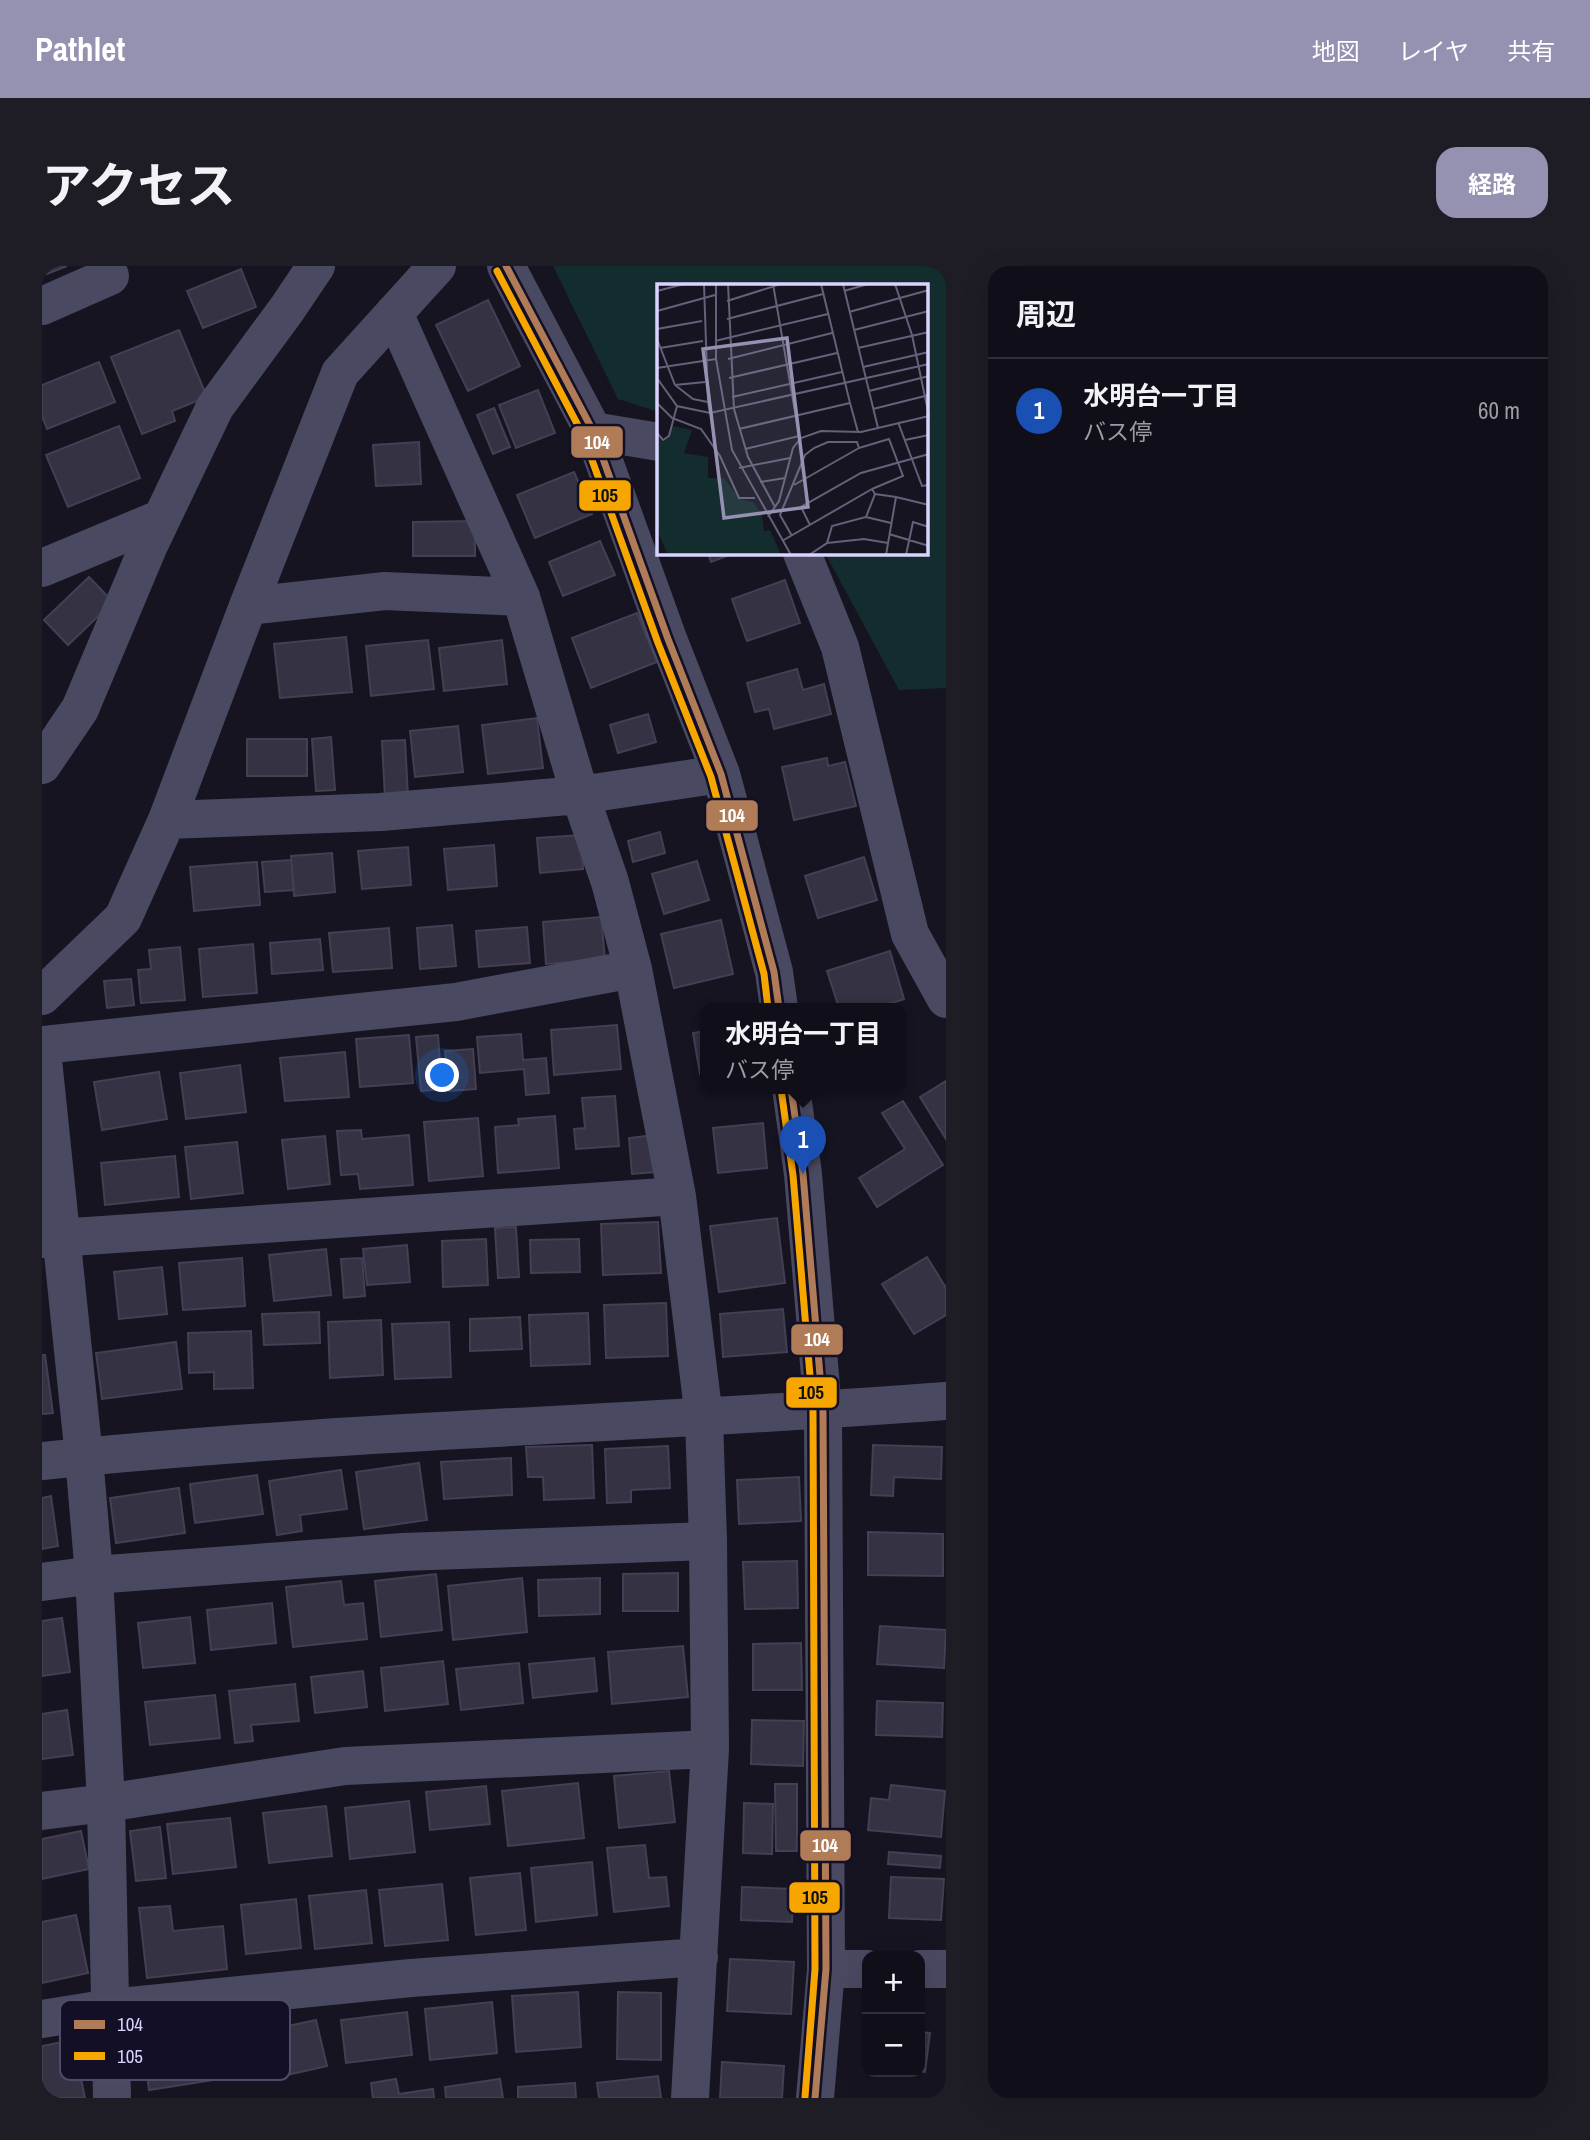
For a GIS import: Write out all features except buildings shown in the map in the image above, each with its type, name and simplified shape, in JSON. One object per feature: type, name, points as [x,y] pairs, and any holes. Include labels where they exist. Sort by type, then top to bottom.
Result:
[{"type":"street","points":[[42,306],[110,276],[106,266]]},
{"type":"street","points":[[42,765],[80,709],[162,518],[215,407],[316,266]]},
{"type":"street","points":[[42,996],[123,918],[167,820],[340,373],[437,266]]},
{"type":"street","points":[[506,266],[593,431],[668,639],[721,774],[774,972],[778,1003]]},
{"type":"street","points":[[394,313],[521,597],[580,795],[610,882],[633,969],[677,1196],[704,1418],[708,1541],[710,1749],[690,2098]]},
{"type":"street","points":[[593,431],[657,442]]},
{"type":"street","points":[[42,568],[162,518]]},
{"type":"street","points":[[803,555],[840,647],[910,934],[946,999]]},
{"type":"street","points":[[248,606],[385,591],[521,597]]},
{"type":"street","points":[[167,820],[381,812],[580,795],[721,774]]},
{"type":"street","points":[[110,2000],[107,1803],[94,1575],[84,1457],[52,1238],[42,1047],[456,1002],[633,969]]},
{"type":"street","points":[[791,1094],[803,1174],[823,1410],[826,1969],[815,2098]]},
{"type":"street","points":[[52,1238],[677,1196]]},
{"type":"street","points":[[42,1461],[281,1439],[704,1418],[946,1401]]},
{"type":"street","points":[[42,1582],[94,1575],[403,1552],[708,1541]]},
{"type":"street","points":[[42,1811],[345,1766],[710,1749]]},
{"type":"street","points":[[190,2000],[411,1978],[699,1957]]},
{"type":"street","points":[[826,1969],[862,1969]]},
{"type":"street","points":[[925,1969],[946,1969]]},
{"type":"street","points":[[42,2019],[60,2016]]},
{"type":"street","points":[[112,2080],[112,2098]]},
{"type":"green space","points":[[553,266],[946,266],[946,688],[899,690],[826,555],[928,555],[928,284],[657,284],[657,411],[618,399]]},
{"type":"transit line","name":"104","points":[[506,266],[593,431],[668,639],[721,774],[774,972],[778,1003]]},
{"type":"transit line","name":"105","points":[[497,271],[583,435],[658,643],[711,777],[764,974],[767,1003]]},
{"type":"transit line","name":"105","points":[[782,1094],[793,1175],[813,1411],[815,1969],[805,2097]]},
{"type":"transit line","name":"104","points":[[792,1094],[803,1174],[823,1411],[826,1969],[815,2098]]},
{"type":"place","name":"水明台一丁目","points":[[803,1174]]}]
